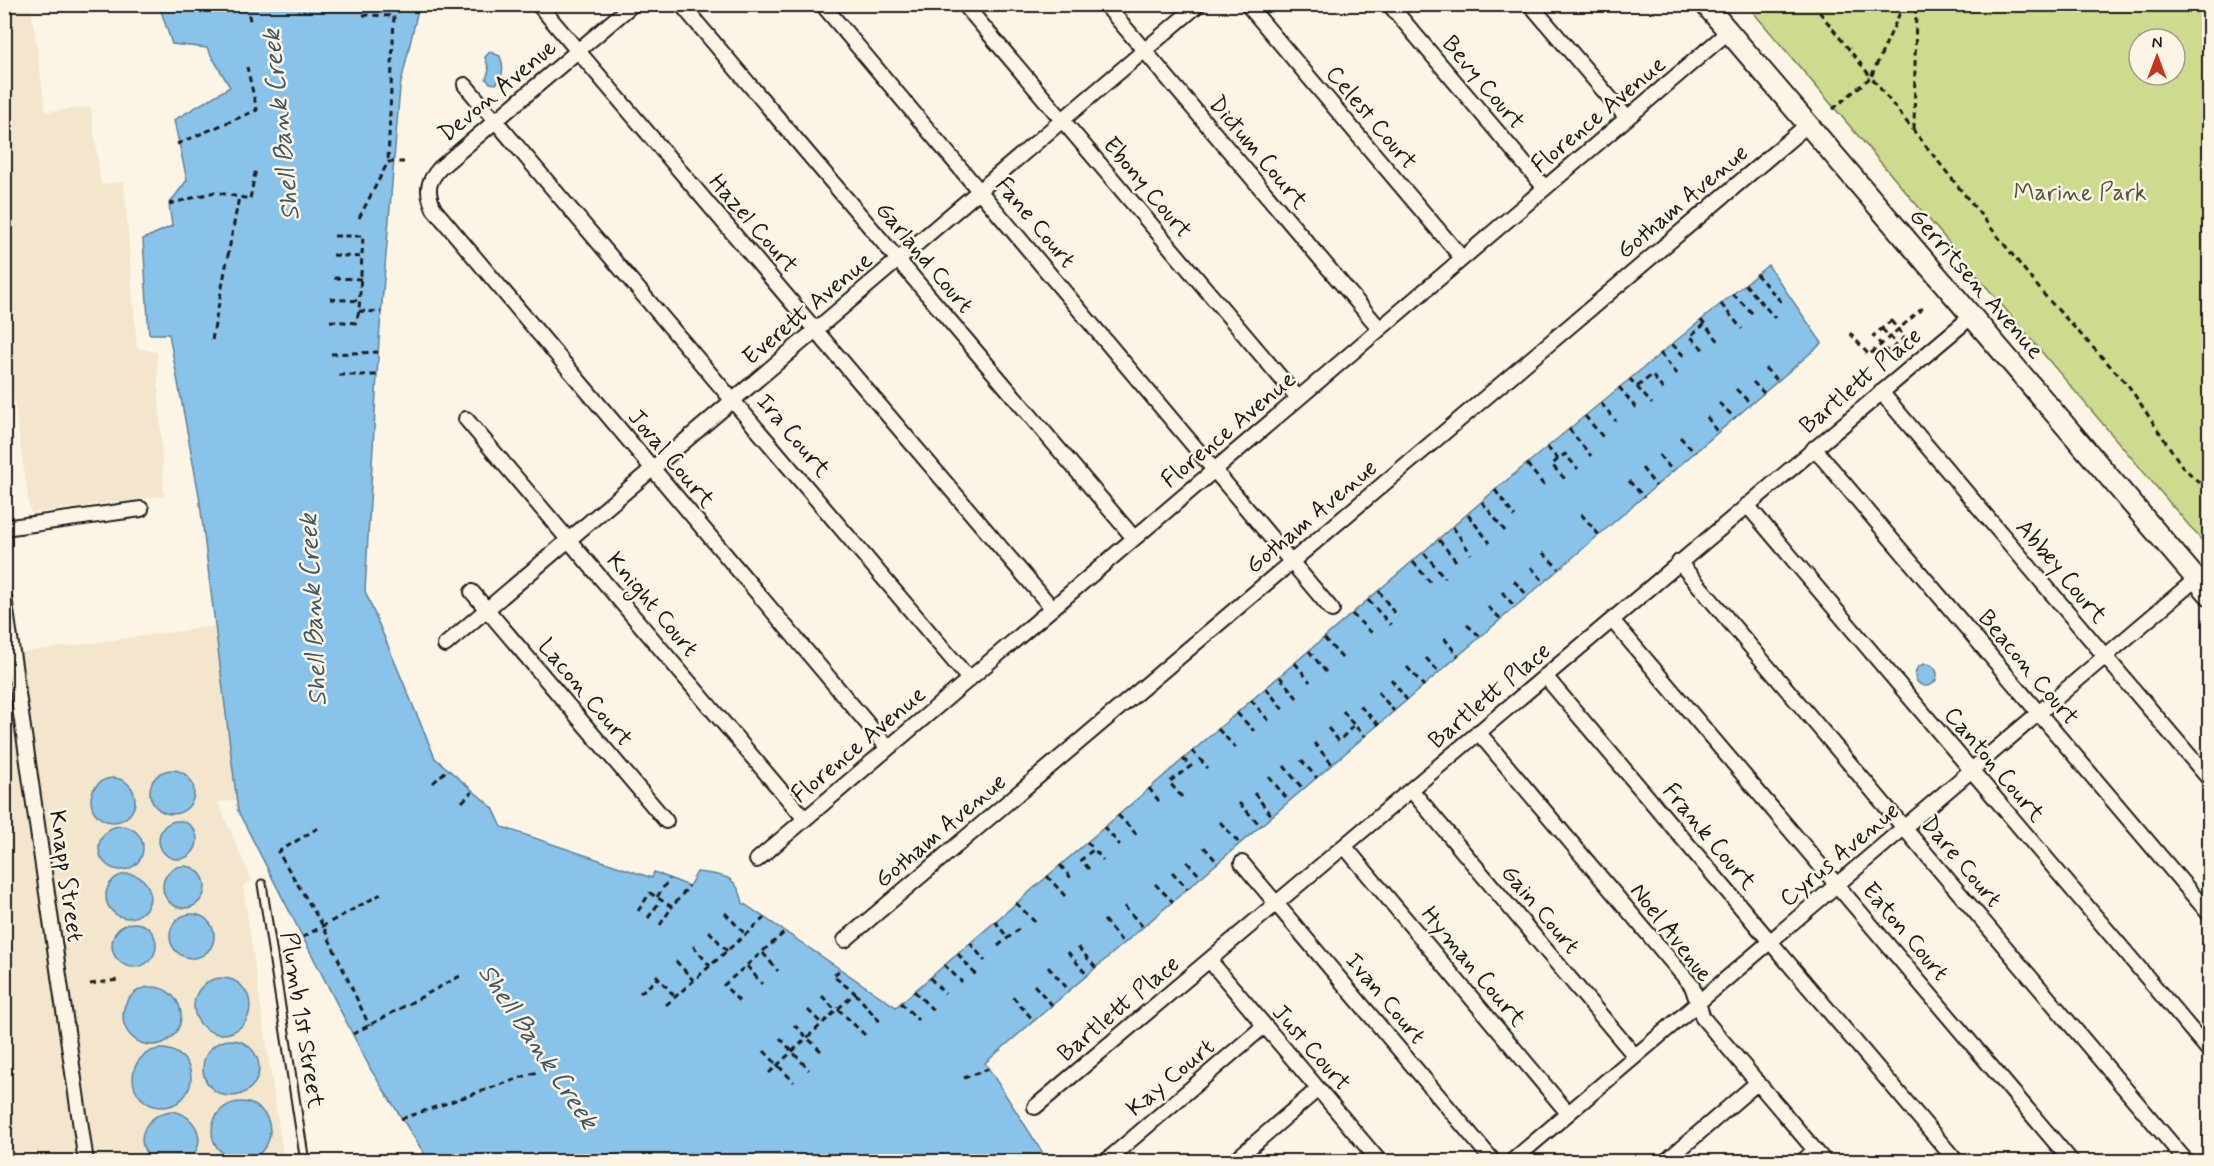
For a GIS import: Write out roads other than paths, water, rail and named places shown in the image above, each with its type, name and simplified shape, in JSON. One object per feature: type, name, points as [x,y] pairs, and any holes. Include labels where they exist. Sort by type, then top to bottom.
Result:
[{"type":"main road","name":"Gerritsen Avenue","points":[[1705,4],[1806,126],[1972,315],[2210,596]]},
{"type":"street","name":"Hazel Court","points":[[538,4],[1052,608]]},
{"type":"street","name":"Devon Avenue","points":[[426,193],[430,179],[440,168],[633,4]]},
{"type":"street","name":"Garland Court","points":[[681,4],[1134,538]]},
{"type":"street","name":"Fane Court","points":[[822,4],[1332,610]]},
{"type":"street","name":"Ebony Court","points":[[964,4],[1298,398]]},
{"type":"street","name":"Dictum Court","points":[[1105,4],[1380,329]]},
{"type":"street","name":"Everett Avenue","points":[[445,645],[1199,4]]},
{"type":"street","name":"Celest Court","points":[[1247,4],[1462,258]]},
{"type":"street","name":"Bevy Court","points":[[1389,4],[1545,188]]},
{"type":"street","points":[[1530,4],[1627,118]]},
{"type":"street","name":"Florence Avenue","points":[[756,860],[1728,32]]},
{"type":"street","name":"Ira Court","points":[[465,85],[734,399],[969,679]]},
{"type":"street","name":"Gotham Avenue","points":[[845,940],[1806,126]]},
{"type":"street","name":"Joval Court","points":[[426,193],[434,209],[888,748]]},
{"type":"street","name":"Bartlett Place","points":[[1035,1107],[1412,791],[1478,732],[1972,315]]},
{"type":"street","name":"Abbey Court","points":[[1881,392],[2210,780]]},
{"type":"street","name":"Knight Court","points":[[466,419],[805,819]]},
{"type":"street","name":"Beacon Court","points":[[1814,448],[2210,915]]},
{"type":"street","name":"Canton Court","points":[[1747,505],[2210,1052]]},
{"type":"street","points":[[4,528],[141,509]]},
{"type":"street","name":"Dare Court","points":[[1679,562],[2187,1161]]},
{"type":"street","name":"Cyrus Avenue","points":[[1511,1161],[2196,579]]},
{"type":"street","name":"Lacon Court","points":[[472,592],[666,821]]},
{"type":"street","name":"Knapp Street","points":[[4,597],[86,1161]]},
{"type":"street","name":"Eaton Court","points":[[1612,620],[2072,1161]]},
{"type":"street","name":"Frank Court","points":[[1545,676],[1958,1161]]},
{"type":"street","name":"Noel Avenue","points":[[1478,732],[1692,986],[1700,1001],[1703,1018],[1825,1161]]},
{"type":"street","name":"Gain Court","points":[[1412,791],[1635,1056]]},
{"type":"street","name":"Hyman Court","points":[[1345,847],[1568,1113]]},
{"type":"street","name":"Ivan Court","points":[[1242,863],[1494,1161]]},
{"type":"street","name":"Just Court","points":[[1210,961],[1318,1089],[1372,1159]]},
{"type":"street","name":"Kay Court","points":[[1105,1161],[1264,1026]]},
{"type":"street","points":[[1665,1161],[1758,1082]]},
{"type":"street","points":[[1233,1161],[1318,1089]]},
{"type":"street","points":[[1802,1161],[1815,1150]]},
{"type":"lane","name":"Plumb 1st Street","points":[[262,884],[304,1161]]},
{"type":"water","name":"Shell Bank Creek","points":[[159,5],[419,5],[400,87],[379,339],[365,591],[435,758],[493,808],[502,827],[652,878],[654,872],[689,886],[697,872],[727,878],[737,886],[743,903],[896,1007],[1495,490],[1768,265],[1822,343],[985,1063],[1048,1161],[429,1161],[371,1070],[238,811],[199,495],[169,334],[149,334],[143,239],[172,226],[169,204],[187,180],[174,120],[230,87],[207,48],[172,44]]},
{"type":"water","points":[[490,52],[500,56],[502,63],[502,74],[496,84],[486,79],[489,70],[485,57]]},
{"type":"water","points":[[1926,664],[1934,667],[1937,675],[1934,683],[1926,686],[1918,683],[1915,675],[1918,667]]},
{"type":"water","points":[[172,770],[187,777],[194,792],[187,807],[172,814],[157,807],[150,792],[157,777]]},
{"type":"water","points":[[113,778],[128,785],[135,800],[128,815],[113,822],[98,815],[91,800],[98,785]]},
{"type":"water","points":[[178,821],[192,826],[197,840],[192,854],[178,859],[164,854],[159,840],[164,826]]},
{"type":"water","points":[[121,826],[136,833],[143,848],[136,863],[121,870],[106,863],[99,848],[106,833]]},
{"type":"water","points":[[184,866],[192,867],[199,872],[204,879],[204,895],[199,902],[192,907],[184,908],[176,907],[169,902],[164,895],[163,887],[164,879],[169,872],[176,867]]},
{"type":"water","points":[[128,874],[143,881],[150,896],[143,911],[128,918],[113,911],[106,896],[113,881]]},
{"type":"water","points":[[192,914],[207,921],[214,936],[207,951],[192,958],[177,951],[170,936],[177,921]]},
{"type":"water","points":[[134,923],[149,930],[156,945],[149,960],[134,967],[119,960],[112,945],[119,930]]},
{"type":"water","points":[[222,978],[233,980],[242,986],[248,995],[250,1006],[248,1017],[242,1026],[233,1032],[222,1034],[211,1032],[202,1026],[196,1017],[194,1006],[196,995],[202,986],[211,980]]},
{"type":"water","points":[[146,987],[158,987],[173,995],[181,1010],[181,1022],[173,1037],[158,1045],[146,1045],[131,1037],[123,1022],[123,1010],[131,995]]},
{"type":"water","points":[[231,1040],[242,1042],[251,1048],[257,1057],[259,1068],[257,1079],[251,1088],[242,1094],[231,1096],[220,1094],[211,1088],[205,1079],[203,1068],[205,1057],[211,1048],[220,1042]]},
{"type":"water","points":[[162,1049],[173,1051],[186,1062],[191,1078],[189,1089],[178,1102],[162,1107],[151,1105],[138,1094],[133,1078],[135,1067],[146,1054]]},
{"type":"water","points":[[241,1102],[252,1104],[265,1115],[270,1131],[268,1142],[257,1155],[241,1160],[230,1158],[217,1147],[212,1131],[214,1120],[225,1107]]},
{"type":"water","points":[[172,1111],[188,1118],[194,1124],[199,1138],[198,1146],[188,1161],[153,1161],[146,1154],[143,1146],[144,1130],[155,1117]]},
{"type":"park label","name":"Marine Park","points":[[2080,192]]}]
